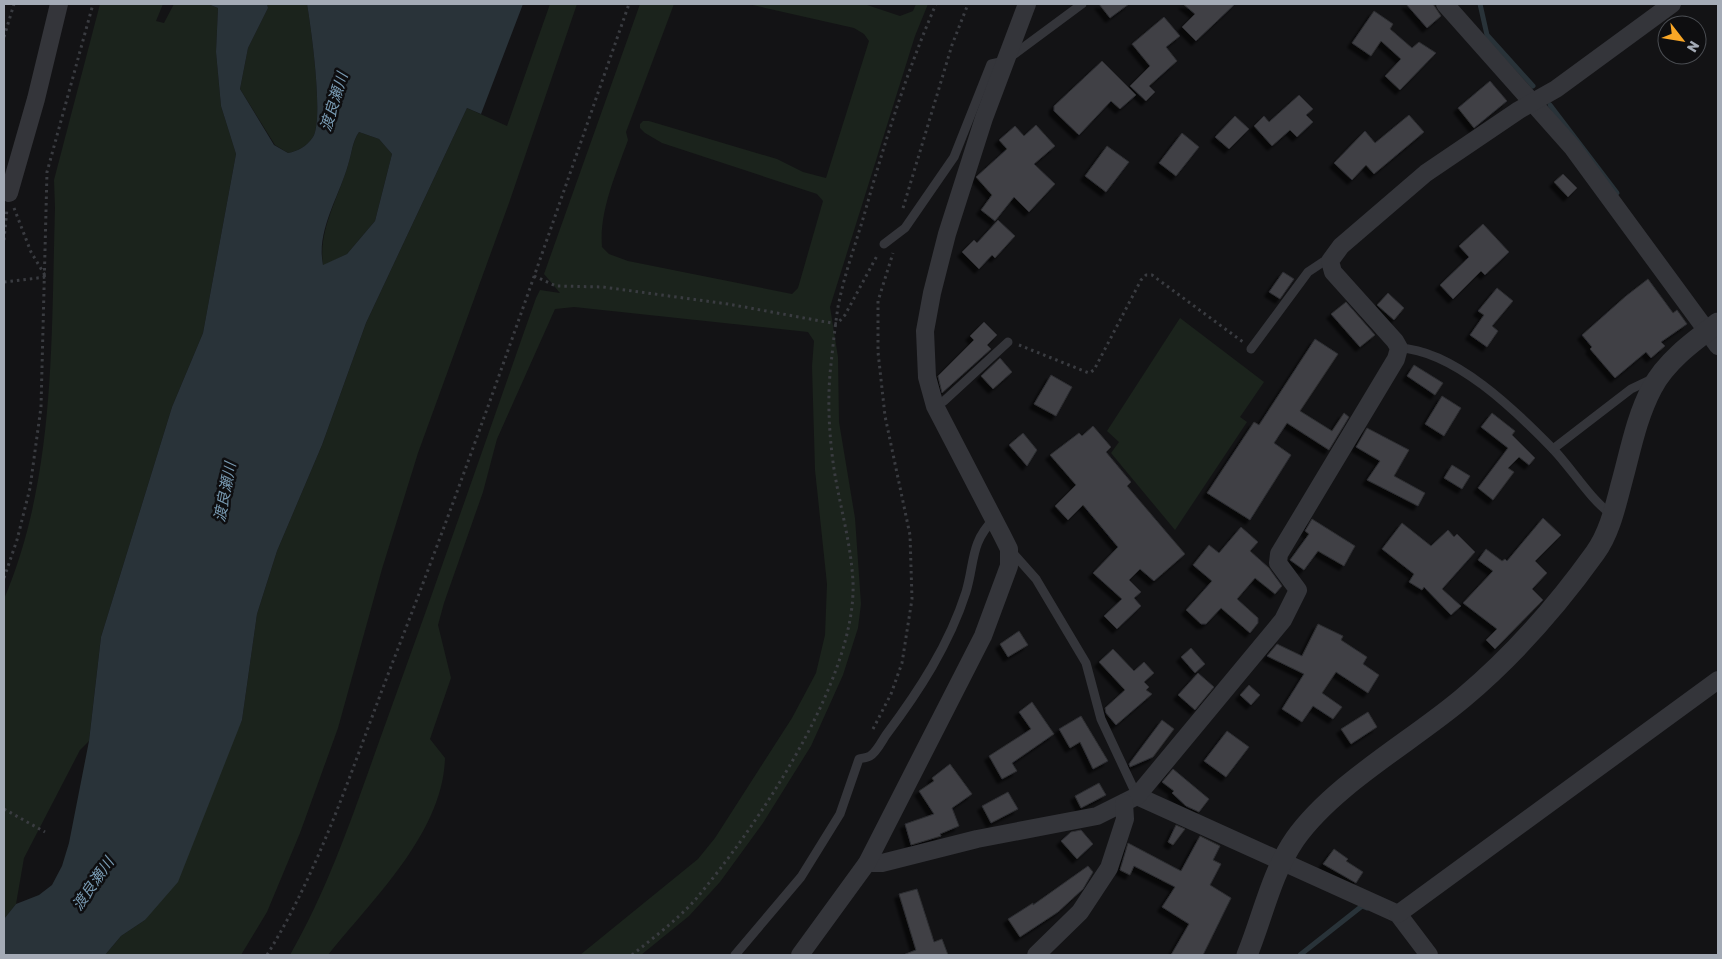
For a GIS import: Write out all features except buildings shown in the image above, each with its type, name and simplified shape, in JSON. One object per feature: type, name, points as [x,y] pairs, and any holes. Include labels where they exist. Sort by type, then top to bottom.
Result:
[{"type":"street","points":[[9,193],[36,100],[59,4]]},
{"type":"street","points":[[800,955],[867,863],[983,636],[1009,566],[1008,549],[935,406],[924,350],[928,310],[948,234],[984,118],[1027,4]]},
{"type":"street","points":[[1248,955],[1280,862],[1296,838],[1321,808],[1464,697],[1522,641],[1574,582],[1598,548],[1613,516],[1639,420],[1652,388],[1659,377],[1684,350],[1715,333],[1592,173],[1445,4]]},
{"type":"street","points":[[1036,955],[1080,912],[1109,868],[1131,799],[1283,620],[1298,590],[1278,563],[1279,554],[1396,359],[1399,348],[1396,341],[1333,272],[1330,261],[1341,246],[1426,173],[1556,89],[1672,4]]},
{"type":"street","points":[[1398,914],[1718,680]]},
{"type":"street","points":[[867,863],[882,863],[978,839],[1097,816],[1131,799],[1398,914],[1429,955]]},
{"type":"lane","points":[[884,244],[905,228],[954,157],[991,64],[1005,61],[1082,4]]},
{"type":"lane","points":[[1251,349],[1308,272],[1323,262],[1330,261]]},
{"type":"lane","points":[[935,406],[944,401],[1008,342]]},
{"type":"lane","points":[[1399,348],[1418,350],[1429,354],[1478,383],[1502,401],[1553,449],[1613,516]]},
{"type":"lane","points":[[1553,449],[1631,389],[1650,379],[1659,377]]},
{"type":"lane","points":[[735,955],[801,877],[840,814],[858,759],[871,756],[907,707],[933,667],[951,632],[966,592],[981,532],[994,519]]},
{"type":"lane","points":[[1008,549],[1036,579],[1086,664],[1101,720],[1131,799]]},
{"type":"path","points":[[4,37],[14,4]]},
{"type":"path","points":[[4,578],[18,540],[30,488],[42,407],[46,277],[45,190],[47,172],[93,4]]},
{"type":"path","points":[[267,955],[288,922],[324,840],[418,597],[534,276],[629,4]]},
{"type":"path","points":[[632,955],[694,901],[742,840],[789,769],[838,665],[850,627],[853,583],[848,531],[834,470],[829,415],[830,366],[838,308],[884,143],[936,4]]},
{"type":"path","points":[[871,734],[891,694],[902,663],[912,599],[910,535],[885,416],[878,352],[878,301],[899,232],[910,182],[952,45],[968,4]]},
{"type":"path","points":[[4,240],[9,193]]},
{"type":"path","points":[[9,193],[31,252],[46,277]]},
{"type":"path","points":[[837,324],[845,315],[884,244]]},
{"type":"path","points":[[1008,342],[1089,373],[1094,370],[1141,280],[1146,275],[1152,275],[1251,349]]},
{"type":"path","points":[[534,276],[556,286],[603,288],[710,301],[837,324]]},
{"type":"path","points":[[4,282],[46,277]]},
{"type":"path","points":[[4,810],[45,832]]},
{"type":"shaded area","points":[[100,4],[163,4],[156,21],[164,23],[174,4],[208,4],[218,8],[216,52],[221,106],[236,154],[203,333],[172,407],[101,637],[89,741],[80,750],[24,858],[16,904],[4,919],[4,599],[21,553],[33,505],[42,456],[51,357],[54,180]]},
{"type":"shaded area","points":[[267,4],[307,4],[311,32],[316,72],[316,127],[313,137],[305,146],[288,153],[275,145],[240,89],[248,48],[268,8]]},
{"type":"shaded area","points":[[550,4],[577,4],[509,203],[418,453],[382,569],[338,728],[300,833],[267,912],[241,955],[105,955],[121,936],[145,920],[242,720],[257,614],[277,551],[322,445],[366,323],[467,108],[507,126]]},
{"type":"shaded area","points":[[640,4],[674,4],[626,132],[628,140],[614,179],[603,220],[602,247],[609,254],[628,261],[792,294],[798,288],[823,201],[817,194],[662,143],[645,133],[640,128],[640,124],[643,121],[649,121],[777,159],[803,172],[826,178],[869,41],[864,34],[854,28],[748,4],[864,4],[900,16],[913,11],[916,4],[928,4],[915,36],[830,307],[838,357],[839,422],[855,518],[861,604],[858,628],[843,675],[811,746],[763,823],[720,882],[689,916],[641,955],[580,955],[698,859],[715,838],[792,718],[816,673],[825,635],[827,584],[815,470],[812,366],[814,341],[808,332],[574,307],[555,309],[497,439],[483,492],[438,625],[451,678],[430,739],[445,758],[441,786],[432,813],[419,839],[402,864],[328,955],[290,955],[319,897],[356,807],[536,298],[540,290],[560,293],[544,274]]},
{"type":"shaded area","points":[[359,132],[379,139],[392,154],[375,221],[347,254],[323,266],[323,240],[326,227],[344,178],[353,144]]},
{"type":"shaded area","points":[[1180,318],[1264,382],[1240,417],[1247,422],[1175,530],[1111,453],[1119,442],[1107,431]]},
{"type":"water","name":"渡良瀬川","points":[[208,4],[267,4],[268,8],[248,48],[240,89],[274,145],[288,153],[305,146],[313,137],[316,127],[316,72],[307,4],[523,4],[481,114],[467,108],[366,323],[322,445],[277,551],[257,614],[242,720],[178,882],[145,920],[121,936],[105,955],[4,955],[4,919],[16,904],[39,895],[52,885],[62,866],[69,843],[89,741],[101,637],[172,407],[203,333],[236,154],[221,106],[216,52],[218,8]],"holes":[[[359,132],[379,139],[392,154],[375,221],[347,254],[323,265],[322,252],[325,227],[344,177],[355,140]]]},
{"type":"waterway","points":[[1480,4],[1487,35],[1533,86]]},
{"type":"waterway","points":[[1550,105],[1617,193]]},
{"type":"waterway","points":[[1300,955],[1362,906],[1367,908]]}]
